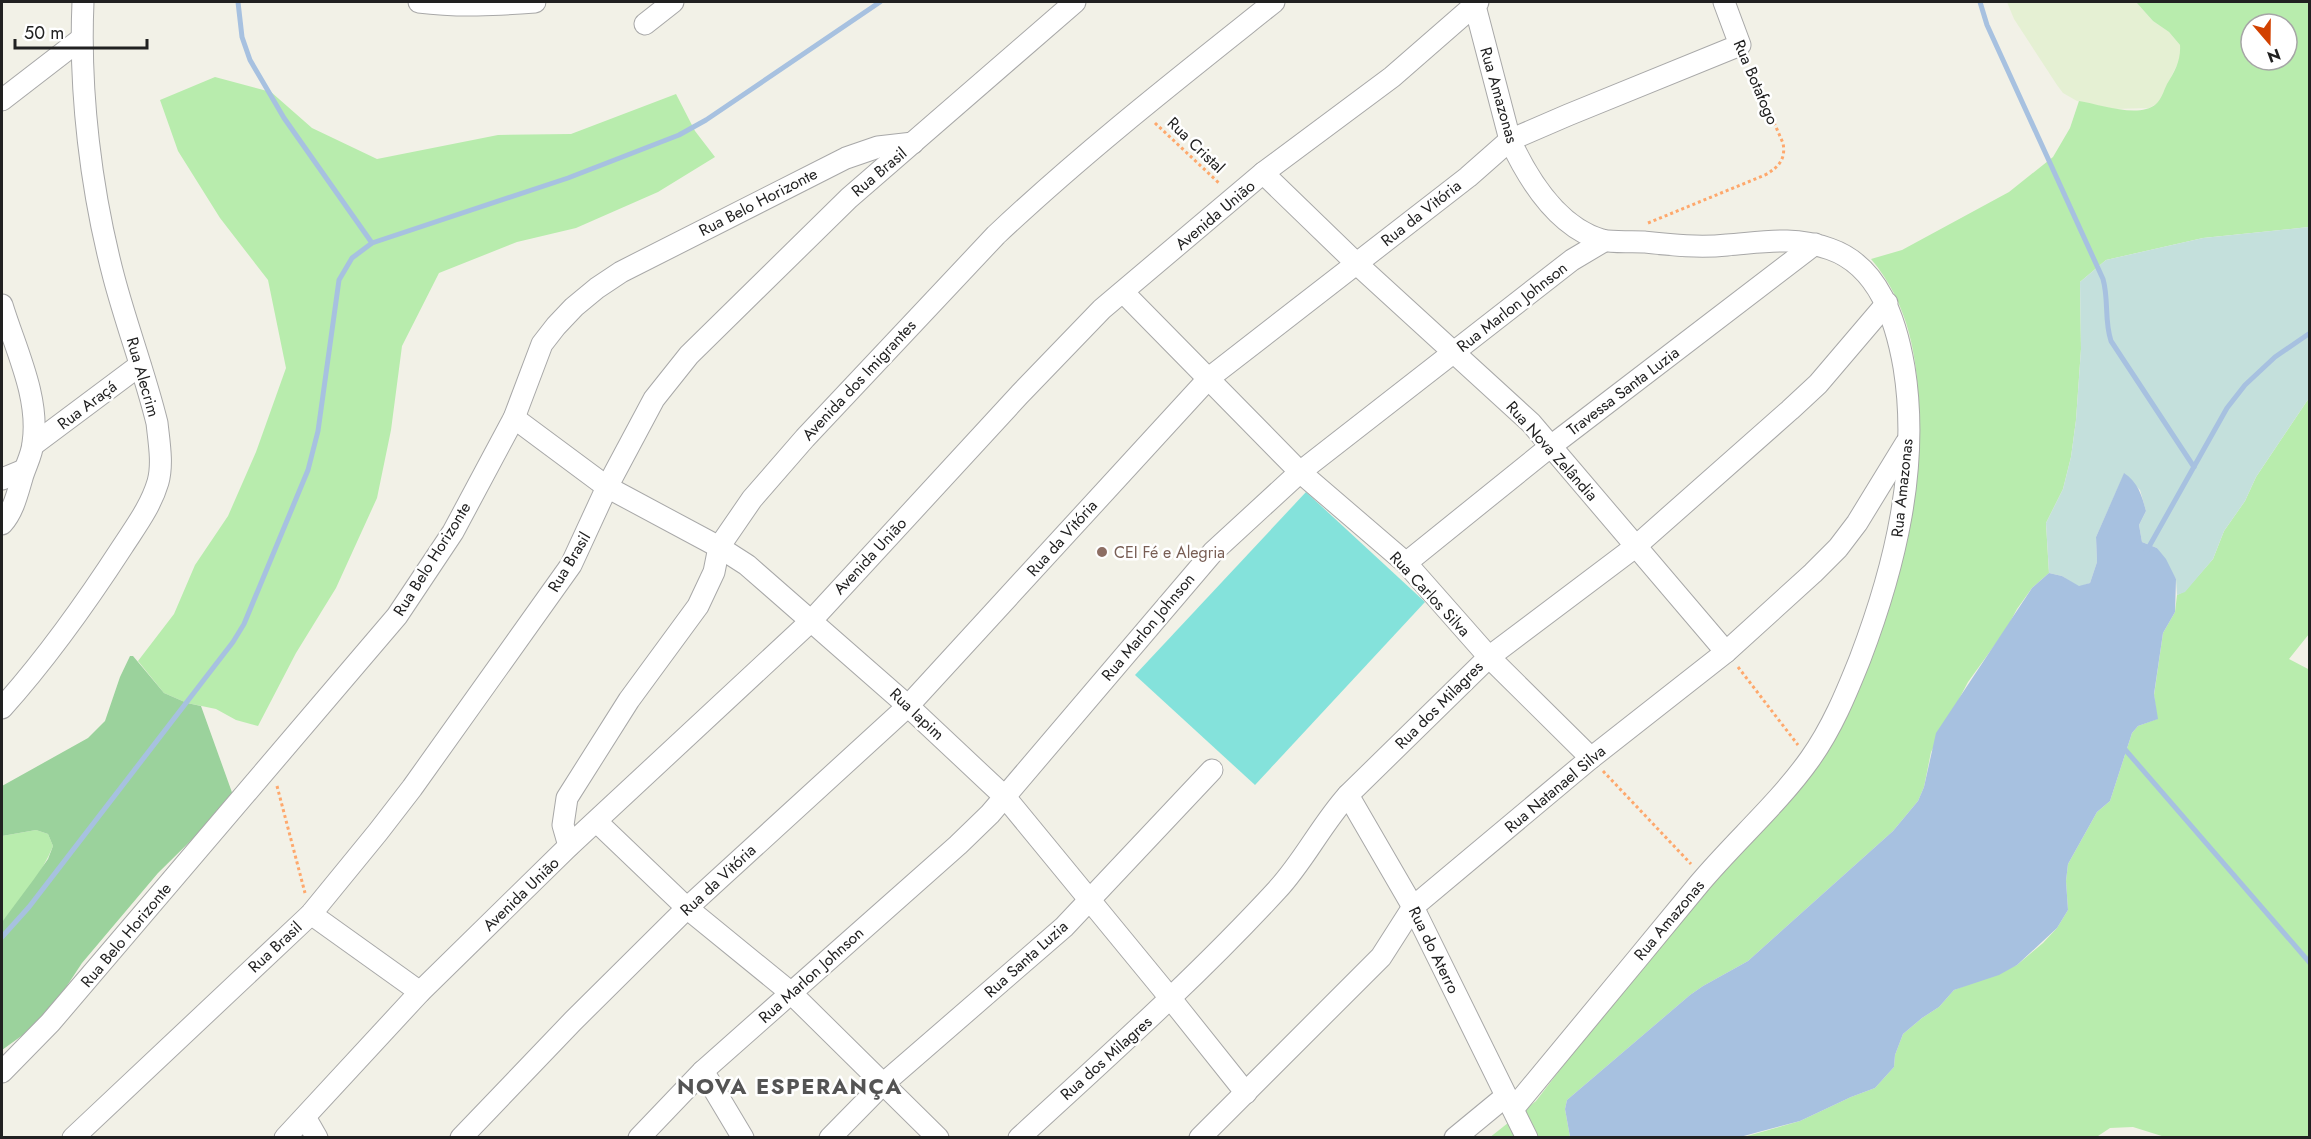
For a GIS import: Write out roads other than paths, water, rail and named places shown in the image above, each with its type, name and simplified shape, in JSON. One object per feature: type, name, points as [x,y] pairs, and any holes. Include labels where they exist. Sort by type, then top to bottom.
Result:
[{"type":"street","name":"Rua Alecrim","points":[[2,708],[47,656],[103,577],[150,503],[159,480],[160,452],[157,423],[105,243],[89,142],[81,39],[83,2]]},
{"type":"street","points":[[419,2],[466,5],[535,2]]},
{"type":"street","points":[[645,24],[673,2]]},
{"type":"street","name":"Rua Brasil","points":[[73,1137],[311,914],[412,788],[571,565],[607,487],[654,399],[683,362],[849,198],[1075,2]]},
{"type":"street","name":"Avenida dos Imigrantes","points":[[569,846],[563,825],[567,798],[629,700],[698,606],[714,572],[719,547],[770,476],[1025,207],[1141,109],[1274,2]]},
{"type":"street","name":"Rua Amazonas","points":[[1475,2],[1510,140],[1530,177],[1557,210],[1576,228],[1605,241],[1698,247],[1786,239],[1834,250],[1856,264],[1871,279],[1887,303],[1903,362],[1908,393],[1908,440],[1900,528],[1880,606],[1833,722],[1810,760],[1704,878],[1510,1103]]},
{"type":"street","name":"Avenida União","points":[[285,1137],[420,992],[569,846],[811,621],[1020,394],[1102,309],[1263,173],[1392,77],[1475,2]]},
{"type":"street","name":"Rua Botafogo","points":[[1724,2],[1740,45]]},
{"type":"street","points":[[2,100],[81,39]]},
{"type":"street","name":"Rua da Vitória","points":[[461,1137],[687,908],[908,706],[1209,378],[1468,177],[1510,140],[1740,45]]},
{"type":"street","name":"Rua Belo Horizonte","points":[[2,1072],[50,1023],[397,616],[453,532],[514,418],[542,344],[568,313],[597,288],[621,272],[846,158],[878,147],[913,143]]},
{"type":"street","name":"Rua Nova Zelândia","points":[[1263,173],[1357,264],[1506,399],[1551,446],[1726,652]]},
{"type":"street","name":"Rua Marlon Johnson","points":[[639,1137],[703,1071],[958,845],[1005,797],[1213,552],[1300,472],[1572,260],[1605,241]]},
{"type":"street","name":"Travessa Santa Luzia","points":[[1406,564],[1551,446],[1815,244]]},
{"type":"street","name":"Rua Carlos Silva","points":[[1123,292],[1300,472],[1406,564],[1488,657],[1591,758]]},
{"type":"street","name":"Rua dos Milagres","points":[[1019,1137],[1171,999],[1278,889],[1348,795],[1488,657],[1635,547],[1818,384],[1887,303]]},
{"type":"street","points":[[2,305],[8,349],[25,374],[33,413],[33,445],[16,500],[2,524]]},
{"type":"street","name":"Rua Araçá","points":[[33,445],[140,365]]},
{"type":"street","name":"Rua Iapim","points":[[514,418],[607,487],[719,547],[747,566],[908,706],[1005,797],[1246,1093]]},
{"type":"street","name":"Rua Natanael Silva","points":[[1200,1137],[1381,957],[1413,906],[1591,758],[1726,652],[1813,573],[1838,548],[1857,523],[1908,440]]},
{"type":"street","points":[[2,479],[24,470]]},
{"type":"street","name":"Rua Santa Luzia","points":[[830,1137],[883,1084],[1022,965],[1090,900],[1212,770]]},
{"type":"street","name":"Rua do Aterro","points":[[1348,795],[1413,906],[1510,1103]]},
{"type":"street","points":[[597,822],[687,908],[790,992],[938,1137]]},
{"type":"street","points":[[311,914],[420,992]]},
{"type":"street","points":[[703,1071],[742,1137]]},
{"type":"street","points":[[1455,1137],[1510,1103],[1527,1137]]},
{"type":"street","points":[[305,1117],[317,1137]]},
{"type":"waterway","points":[[238,2],[242,37],[250,60],[284,118],[372,243]]},
{"type":"waterway","points":[[2,937],[29,907],[233,642],[244,624],[308,470],[318,431],[339,280],[352,258],[372,243],[568,178],[679,135],[706,120],[880,2]]},
{"type":"waterway","points":[[1980,2],[1987,25],[2103,279],[2111,341],[2194,467]]},
{"type":"waterway","points":[[2146,552],[2227,408],[2245,385],[2275,357],[2310,333]]},
{"type":"waterway","points":[[2122,746],[2310,963]]},
{"type":"place","name":"CEI Fé e Alegria","points":[[1102,552]]},
{"type":"district","name":"NOVA ESPERANÇA","points":[[790,1086]]}]
